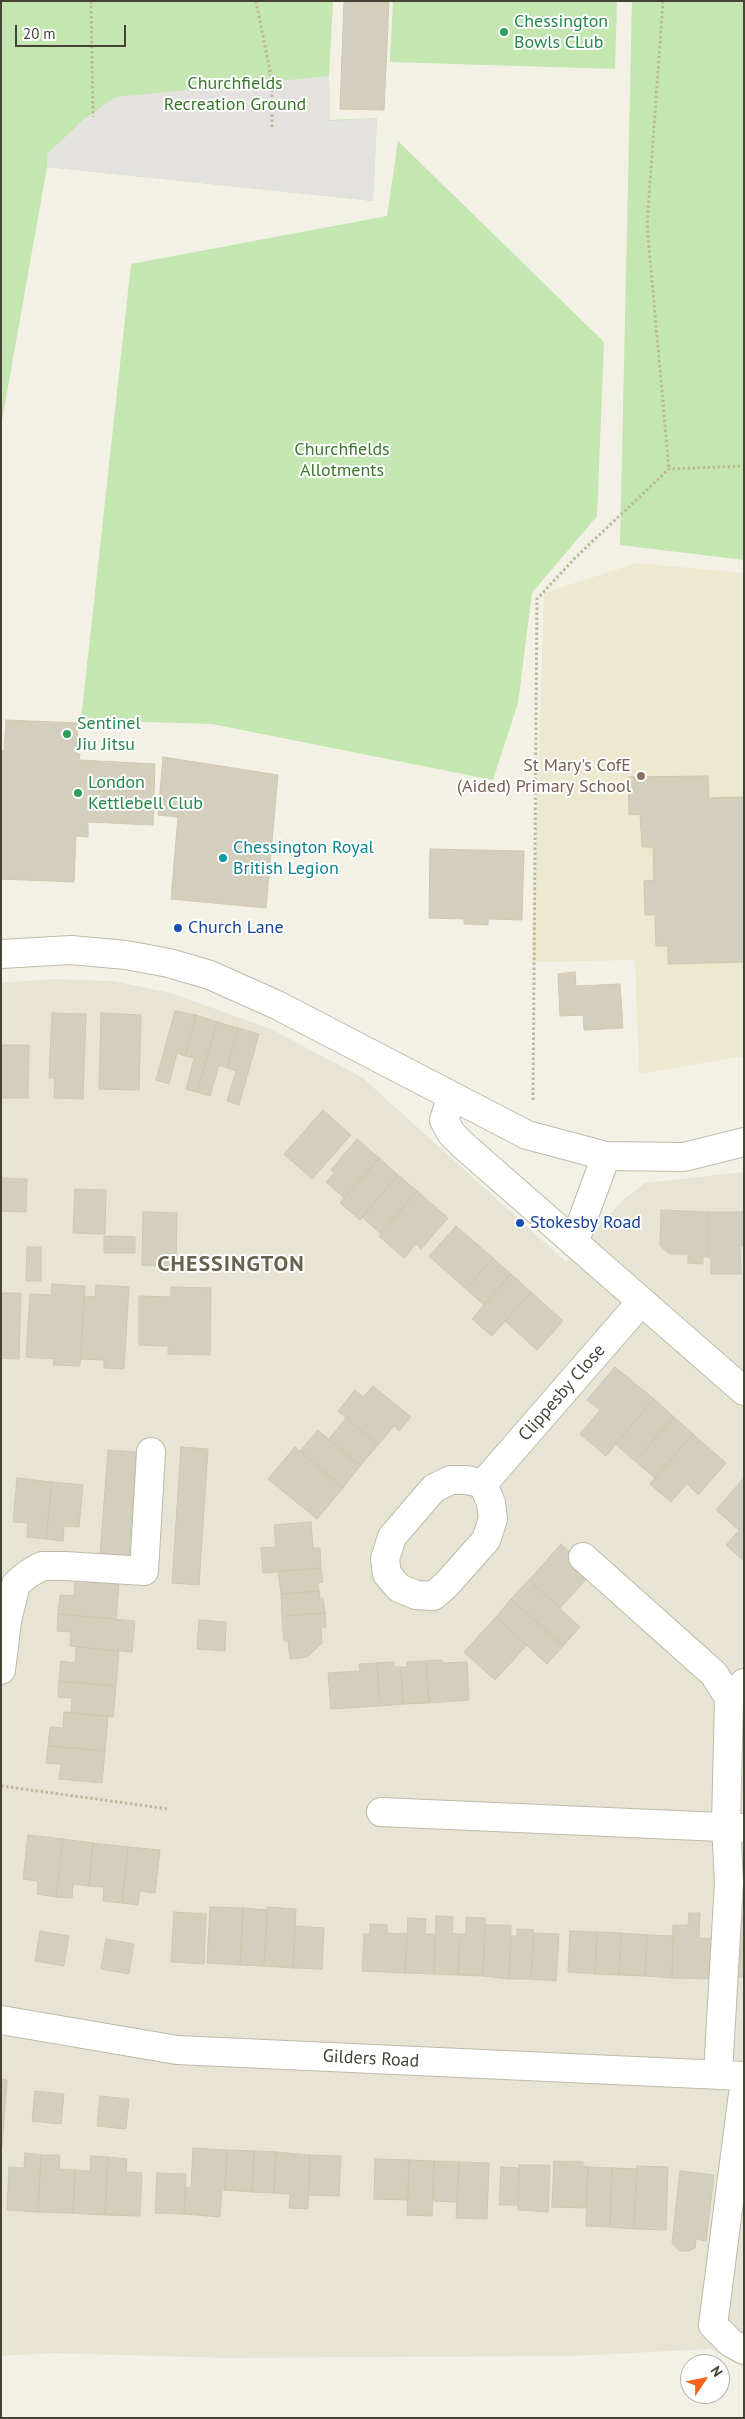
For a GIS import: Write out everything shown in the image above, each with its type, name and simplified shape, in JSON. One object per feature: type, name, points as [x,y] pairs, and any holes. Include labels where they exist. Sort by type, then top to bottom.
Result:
[{"type":"street","points":[[1,954],[70,950],[126,955],[169,963],[210,975],[278,1005],[527,1135],[606,1156],[684,1157],[744,1142]]},
{"type":"street","points":[[452,1096],[444,1120],[451,1133],[744,1391]]},
{"type":"street","points":[[574,1243],[606,1156]]},
{"type":"street","name":"Clippesby Close","points":[[483,1484],[641,1302]]},
{"type":"street","points":[[1,1670],[7,1621],[16,1584],[42,1566],[144,1571],[151,1452]]},
{"type":"street","points":[[584,1557],[714,1674],[737,1690],[735,1827],[729,1882],[731,2075]]},
{"type":"street","points":[[381,1812],[735,1827]]},
{"type":"street","name":"Gilders Road","points":[[1,2020],[177,2050],[731,2075]]},
{"type":"street","points":[[744,2086],[714,2325],[731,2343],[744,2350]]},
{"type":"path","points":[[91,1],[93,117]]},
{"type":"path","points":[[256,1],[272,81],[272,128]]},
{"type":"path","points":[[663,1],[647,225],[668,469]]},
{"type":"path","points":[[527,1135],[534,1096],[537,599],[575,558],[668,469],[744,466]]},
{"type":"path","points":[[1,1786],[169,1809]]},
{"type":"shaded area","name":"Churchfields Recreation Ground","points":[[329,76],[330,121],[377,118],[373,201],[47,167],[47,154],[83,120],[116,97]]},
{"type":"shaded area","name":"St Mary's CofE (Aided) Primary School","points":[[636,563],[744,573],[744,1056],[639,1074],[635,960],[532,962],[544,593]]},
{"type":"shaded area","points":[[53,979],[113,981],[171,993],[271,1029],[363,1078],[566,1262],[624,1199],[645,1183],[744,1172],[744,2368],[730,2360],[730,2354],[720,2354],[711,2349],[572,2356],[224,2358],[52,2353],[1,2356],[1,983]]},
{"type":"green space","name":"Churchfields Recreation Ground","points":[[1,1],[333,1],[329,76],[330,120],[377,118],[373,201],[47,167],[1,426]]},
{"type":"green space","name":"Chessington Bowls CLub","points":[[393,1],[617,1],[615,69],[390,62]]},
{"type":"green space","points":[[632,1],[744,1],[744,560],[620,545]]},
{"type":"green space","name":"Churchfields Allotments","points":[[398,141],[604,342],[597,516],[532,593],[518,703],[493,780],[212,724],[81,720],[131,264],[387,216]]},
{"type":"building","points":[[344,1],[389,1],[384,110],[340,109]]},
{"type":"building","name":"London Kettlebell Club","points":[[6,720],[78,723],[76,754],[80,754],[79,760],[155,764],[153,825],[88,822],[88,837],[76,836],[74,882],[1,879],[1,751],[4,751]]},
{"type":"building","name":"Chessington Royal British Legion","points":[[163,757],[278,775],[266,908],[171,899],[178,817],[158,815]]},
{"type":"building","points":[[708,776],[709,798],[744,797],[744,962],[668,964],[668,946],[656,946],[655,915],[645,915],[644,881],[654,880],[653,847],[642,847],[640,814],[629,815],[628,777]]},
{"type":"building","points":[[430,849],[524,851],[522,920],[488,919],[488,925],[464,924],[464,919],[429,918]]},
{"type":"building","points":[[575,972],[576,986],[620,984],[623,1028],[584,1030],[583,1015],[560,1016],[558,974]]},
{"type":"building","points":[[175,1011],[196,1015],[185,1056],[177,1053],[169,1084],[156,1080]]},
{"type":"building","points":[[52,1013],[86,1014],[83,1099],[54,1098],[55,1078],[49,1078]]},
{"type":"building","points":[[101,1013],[141,1015],[139,1090],[99,1089]]},
{"type":"building","points":[[196,1015],[217,1022],[197,1092],[186,1089],[194,1058],[185,1056]]},
{"type":"building","points":[[217,1022],[238,1028],[227,1068],[219,1065],[210,1096],[197,1092]]},
{"type":"building","points":[[238,1028],[259,1034],[239,1105],[227,1101],[236,1071],[227,1068]]},
{"type":"building","points":[[1,1045],[29,1045],[28,1098],[1,1098]]},
{"type":"building","points":[[323,1110],[351,1135],[312,1179],[284,1154]]},
{"type":"building","points":[[357,1139],[379,1158],[344,1198],[326,1182],[334,1173],[331,1170]]},
{"type":"building","points":[[379,1158],[398,1175],[360,1220],[340,1203]]},
{"type":"building","points":[[398,1175],[417,1191],[380,1233],[362,1217]]},
{"type":"building","points":[[1,1178],[27,1179],[26,1212],[1,1211]]},
{"type":"building","points":[[75,1189],[106,1190],[105,1234],[73,1233]]},
{"type":"building","points":[[417,1191],[448,1218],[421,1249],[416,1244],[404,1258],[379,1236]]},
{"type":"building","points":[[661,1210],[708,1212],[708,1257],[703,1257],[703,1264],[688,1263],[688,1254],[670,1254],[660,1246]]},
{"type":"building","points":[[143,1212],[177,1213],[176,1266],[142,1265]]},
{"type":"building","points":[[708,1212],[744,1212],[744,1246],[740,1246],[741,1274],[711,1274],[711,1258],[708,1257]]},
{"type":"building","points":[[456,1226],[493,1258],[466,1289],[429,1256]]},
{"type":"building","points":[[104,1236],[135,1237],[135,1253],[104,1253]]},
{"type":"building","points":[[27,1247],[41,1247],[41,1281],[26,1281]]},
{"type":"building","points":[[493,1258],[511,1274],[484,1305],[466,1289]]},
{"type":"building","points":[[511,1274],[531,1292],[492,1336],[472,1319]]},
{"type":"building","points":[[52,1284],[85,1286],[80,1366],[53,1365],[54,1359],[26,1357],[30,1294],[51,1295]]},
{"type":"building","points":[[96,1285],[129,1287],[124,1369],[104,1368],[104,1360],[81,1359],[84,1296],[95,1297]]},
{"type":"building","points":[[171,1287],[211,1288],[210,1355],[168,1354],[168,1346],[139,1345],[139,1296],[171,1297]]},
{"type":"building","points":[[531,1292],[563,1321],[537,1350],[505,1321]]},
{"type":"building","points":[[1,1293],[21,1293],[19,1359],[1,1358]]},
{"type":"building","points":[[615,1367],[654,1399],[606,1456],[580,1434],[600,1410],[587,1400]]},
{"type":"building","points":[[373,1386],[411,1417],[399,1431],[394,1426],[378,1445],[338,1411],[355,1390],[363,1397]]},
{"type":"building","points":[[654,1399],[674,1417],[635,1461],[615,1444]]},
{"type":"building","points":[[674,1417],[693,1434],[655,1478],[635,1461]]},
{"type":"building","points":[[346,1418],[378,1445],[360,1466],[329,1439]]},
{"type":"building","points":[[318,1430],[360,1466],[343,1488],[300,1451]]},
{"type":"building","points":[[693,1434],[726,1463],[698,1495],[687,1484],[671,1502],[650,1484]]},
{"type":"building","points":[[181,1447],[208,1449],[199,1585],[172,1583]]},
{"type":"building","points":[[295,1447],[343,1488],[317,1519],[268,1479]]},
{"type":"building","points":[[108,1450],[136,1452],[129,1557],[100,1555]]},
{"type":"building","points":[[17,1478],[52,1482],[46,1539],[27,1537],[28,1523],[13,1522]]},
{"type":"building","points":[[743,1479],[744,1525],[739,1530],[716,1510]]},
{"type":"building","points":[[52,1482],[83,1485],[79,1527],[64,1526],[63,1541],[46,1539]]},
{"type":"building","points":[[311,1522],[313,1548],[320,1548],[321,1568],[263,1573],[261,1548],[276,1547],[274,1525]]},
{"type":"building","points":[[744,1525],[744,1561],[726,1545]]},
{"type":"building","points":[[561,1544],[592,1573],[560,1608],[529,1580]]},
{"type":"building","points":[[321,1568],[323,1582],[318,1583],[319,1591],[281,1594],[278,1571]]},
{"type":"building","points":[[75,1580],[119,1584],[116,1619],[58,1614],[60,1595],[74,1596]]},
{"type":"building","points":[[529,1580],[580,1627],[563,1646],[511,1599]]},
{"type":"building","points":[[319,1591],[320,1598],[323,1598],[325,1613],[282,1616],[281,1594]]},
{"type":"building","points":[[511,1599],[563,1646],[547,1664],[496,1617]]},
{"type":"building","points":[[325,1613],[326,1627],[321,1628],[322,1643],[308,1657],[290,1659],[288,1641],[284,1641],[282,1616]]},
{"type":"building","points":[[58,1614],[135,1621],[132,1652],[70,1646],[71,1632],[57,1631]]},
{"type":"building","points":[[496,1617],[527,1645],[495,1680],[464,1652]]},
{"type":"building","points":[[199,1620],[226,1622],[225,1651],[197,1649]]},
{"type":"building","points":[[76,1647],[119,1651],[116,1686],[59,1681],[61,1661],[75,1663]]},
{"type":"building","points":[[442,1660],[443,1663],[467,1662],[469,1700],[429,1703],[426,1661]]},
{"type":"building","points":[[426,1661],[429,1703],[403,1704],[401,1667],[407,1667],[407,1662]]},
{"type":"building","points":[[394,1662],[394,1667],[401,1667],[403,1704],[380,1706],[377,1663]]},
{"type":"building","points":[[377,1663],[380,1706],[331,1709],[328,1673],[360,1671],[359,1664]]},
{"type":"building","points":[[59,1681],[116,1686],[113,1717],[71,1713],[72,1698],[58,1697]]},
{"type":"building","points":[[64,1712],[108,1716],[105,1751],[48,1746],[50,1727],[63,1728]]},
{"type":"building","points":[[48,1746],[105,1751],[102,1783],[59,1779],[61,1764],[46,1763]]},
{"type":"building","points":[[28,1835],[63,1839],[56,1897],[37,1894],[38,1881],[23,1879]]},
{"type":"building","points":[[63,1839],[93,1843],[89,1886],[73,1884],[72,1898],[56,1897]]},
{"type":"building","points":[[93,1843],[128,1847],[122,1903],[103,1901],[104,1887],[89,1886]]},
{"type":"building","points":[[128,1847],[160,1850],[155,1893],[140,1891],[138,1905],[122,1903]]},
{"type":"building","points":[[210,1907],[243,1908],[240,1965],[207,1963]]},
{"type":"building","points":[[268,1907],[296,1909],[293,1968],[264,1966]]},
{"type":"building","points":[[243,1908],[267,1910],[264,1966],[240,1965]]},
{"type":"building","points":[[174,1912],[206,1914],[204,1964],[171,1962]]},
{"type":"building","points":[[689,1913],[700,1913],[699,1938],[717,1939],[716,1979],[672,1978],[673,1925],[688,1925]]},
{"type":"building","points":[[436,1916],[453,1917],[452,1933],[460,1934],[458,1975],[434,1974]]},
{"type":"building","points":[[466,1917],[485,1918],[483,1976],[458,1975],[460,1934],[466,1934]]},
{"type":"building","points":[[733,1917],[744,1917],[744,1977],[730,1977]]},
{"type":"building","points":[[408,1918],[426,1919],[425,1934],[435,1934],[434,1974],[405,1973]]},
{"type":"building","points":[[370,1924],[387,1925],[387,1933],[407,1934],[405,1973],[362,1971],[364,1934],[370,1934]]},
{"type":"building","points":[[485,1925],[511,1925],[509,1979],[483,1976]]},
{"type":"building","points":[[295,1926],[324,1928],[322,1969],[293,1968]]},
{"type":"building","points":[[517,1929],[534,1930],[531,1979],[509,1979],[511,1936],[517,1936]]},
{"type":"building","points":[[40,1931],[69,1936],[64,1966],[35,1961]]},
{"type":"building","points":[[570,1931],[597,1932],[595,1974],[568,1972]]},
{"type":"building","points":[[597,1932],[621,1933],[619,1975],[595,1974]]},
{"type":"building","points":[[534,1933],[559,1934],[556,1981],[531,1979]]},
{"type":"building","points":[[621,1933],[647,1935],[645,1976],[619,1975]]},
{"type":"building","points":[[647,1935],[673,1936],[672,1978],[645,1976]]},
{"type":"building","points":[[106,1939],[134,1944],[129,1974],[101,1969]]},
{"type":"building","points":[[1,2079],[7,2080],[2,2147],[1,2147]]},
{"type":"building","points":[[35,2091],[64,2094],[61,2124],[32,2121]]},
{"type":"building","points":[[100,2096],[129,2099],[126,2129],[97,2126]]},
{"type":"building","points":[[193,2148],[227,2150],[225,2190],[222,2190],[220,2217],[184,2214],[185,2187],[191,2188]]},
{"type":"building","points":[[227,2150],[254,2151],[252,2192],[225,2190]]},
{"type":"building","points":[[254,2151],[276,2152],[274,2193],[252,2192]]},
{"type":"building","points":[[276,2152],[310,2155],[308,2209],[289,2208],[290,2194],[274,2193]]},
{"type":"building","points":[[25,2153],[41,2155],[38,2212],[7,2210],[9,2167],[24,2168]]},
{"type":"building","points":[[41,2155],[60,2155],[59,2169],[75,2170],[73,2213],[38,2212]]},
{"type":"building","points":[[310,2155],[341,2156],[339,2196],[308,2195]]},
{"type":"building","points":[[91,2156],[108,2157],[105,2215],[73,2213],[75,2170],[90,2171]]},
{"type":"building","points":[[108,2157],[127,2159],[126,2172],[142,2173],[140,2216],[105,2215]]},
{"type":"building","points":[[375,2159],[409,2160],[408,2200],[374,2199]]},
{"type":"building","points":[[409,2160],[434,2161],[432,2216],[407,2215]]},
{"type":"building","points":[[434,2161],[459,2162],[457,2202],[433,2201]]},
{"type":"building","points":[[554,2161],[583,2162],[583,2166],[588,2167],[586,2208],[552,2207]]},
{"type":"building","points":[[459,2162],[489,2163],[487,2219],[456,2218]]},
{"type":"building","points":[[519,2165],[550,2165],[548,2212],[518,2210]]},
{"type":"building","points":[[637,2166],[668,2167],[666,2230],[634,2229]]},
{"type":"building","points":[[501,2167],[519,2168],[518,2205],[499,2205]]},
{"type":"building","points":[[588,2167],[612,2168],[610,2227],[586,2226]]},
{"type":"building","points":[[612,2168],[637,2169],[634,2229],[610,2227]]},
{"type":"building","points":[[680,2171],[714,2175],[706,2241],[696,2239],[695,2248],[689,2251],[679,2251],[672,2243]]},
{"type":"building","points":[[157,2173],[186,2174],[184,2214],[155,2213]]},
{"type":"place","name":"Chessington Bowls CLub","points":[[504,32]]},
{"type":"place","name":"Sentinel Jiu Jitsu","points":[[67,734]]},
{"type":"place","name":"St Mary's CofE (Aided) Primary School","points":[[641,776]]},
{"type":"place","name":"London Kettlebell Club","points":[[78,793]]},
{"type":"place","name":"Chessington Royal British Legion","points":[[223,858]]},
{"type":"place","name":"Church Lane","points":[[178,928]]},
{"type":"place","name":"Stokesby Road","points":[[520,1223]]},
{"type":"district","name":"CHESSINGTON","points":[[231,1265]]}]
